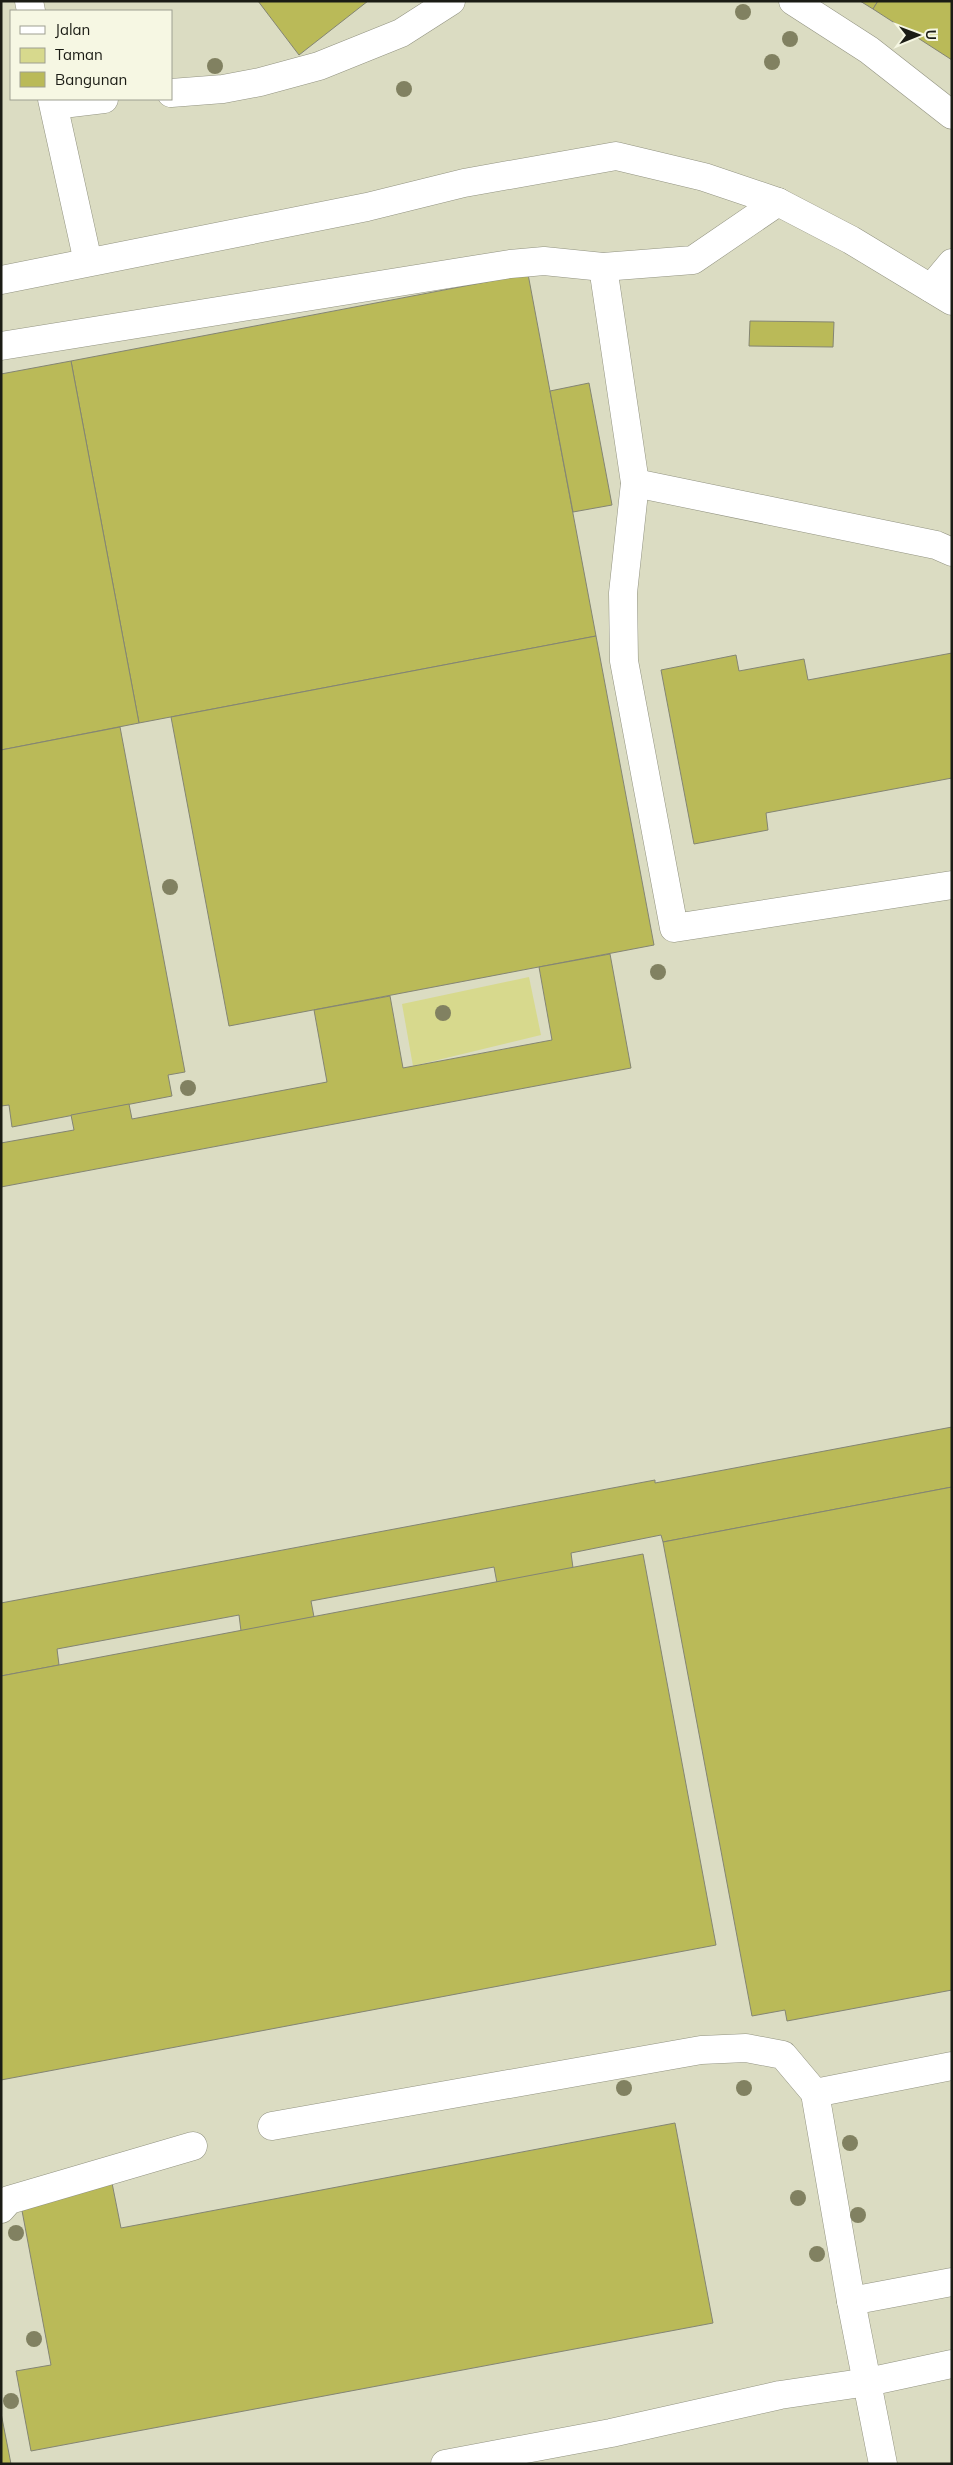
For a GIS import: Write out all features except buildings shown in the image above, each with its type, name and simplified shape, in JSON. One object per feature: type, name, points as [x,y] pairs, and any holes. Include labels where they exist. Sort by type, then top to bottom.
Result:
[{"type":"lane","points":[[172,92],[223,90],[319,66],[401,33],[452,1]]},
{"type":"lane","points":[[793,1],[869,50],[952,115]]},
{"type":"lane","points":[[87,100],[53,102],[88,262]]},
{"type":"lane","points":[[3,272],[88,262],[368,207],[464,182],[616,156],[704,177],[778,202],[851,240],[942,295],[952,263]]},
{"type":"lane","points":[[1,346],[510,264],[544,261],[603,267],[693,260],[778,202]]},
{"type":"lane","points":[[603,267],[635,483],[623,593],[624,661],[674,928],[952,885]]},
{"type":"lane","points":[[635,483],[936,545],[952,552]]},
{"type":"lane","points":[[272,2126],[702,2050],[746,2048],[783,2055],[815,2093],[851,2301],[883,2464]]},
{"type":"lane","points":[[815,2093],[952,2066]]},
{"type":"lane","points":[[1,2209],[8,2200],[193,2146]]},
{"type":"lane","points":[[851,2301],[952,2282]]},
{"type":"lane","points":[[445,2464],[611,2433],[780,2395],[868,2382],[952,2364]]},
{"type":"shaded area","points":[[1,1],[952,1],[952,2464],[1,2464]]},
{"type":"green space","points":[[529,977],[541,1035],[413,1066],[402,1004]]}]
